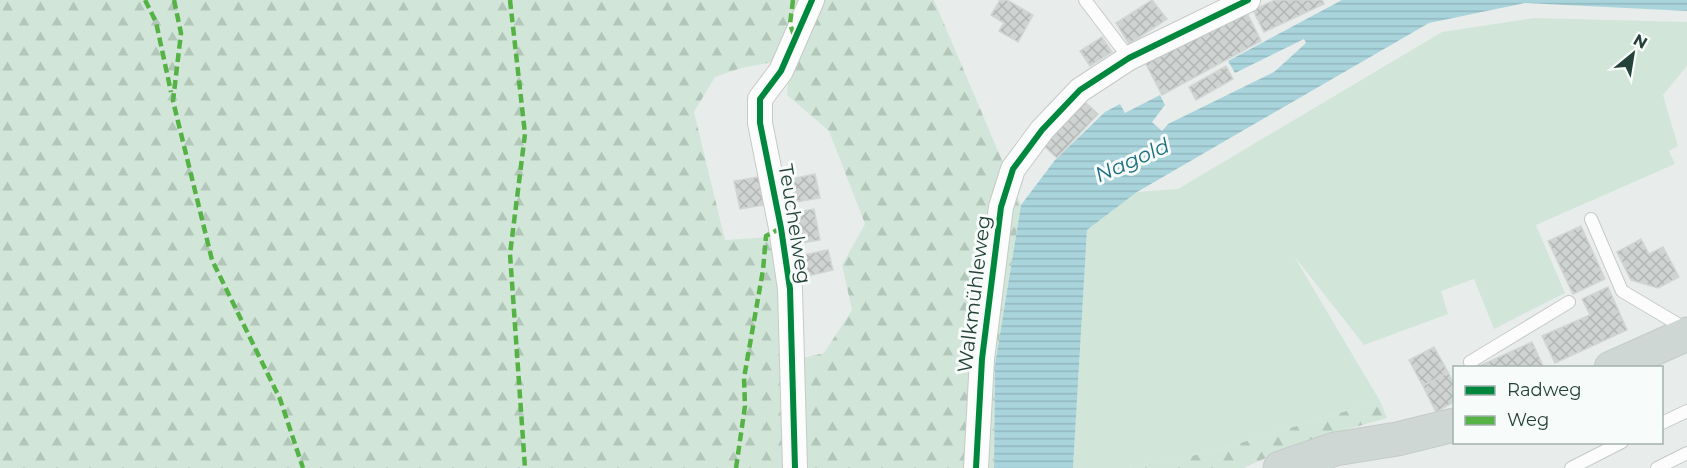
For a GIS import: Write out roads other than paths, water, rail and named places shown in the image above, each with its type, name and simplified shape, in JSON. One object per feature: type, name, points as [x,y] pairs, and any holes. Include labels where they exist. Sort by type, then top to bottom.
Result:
[{"type":"main road","points":[[1615,366],[1687,332]]},
{"type":"main road","points":[[1280,468],[1335,449],[1397,439],[1453,425]]},
{"type":"main road","points":[[1346,468],[1397,439]]},
{"type":"street","name":"Teuchelweg","points":[[795,468],[790,289],[781,228],[760,123],[760,99],[781,70],[812,0]]},
{"type":"street","name":"Walkmühleweg","points":[[976,468],[982,359],[1001,207],[1012,169],[1042,130],[1080,90],[1129,58],[1248,0]]},
{"type":"lane","points":[[1085,0],[1129,58]]},
{"type":"lane","points":[[1592,219],[1622,291],[1687,332]]},
{"type":"lane","points":[[1471,366],[1470,362],[1569,302]]},
{"type":"lane","points":[[1663,423],[1687,411]]},
{"type":"lane","points":[[1571,468],[1618,444]]},
{"type":"lane","points":[[1657,468],[1687,453]]},
{"type":"water","name":"Nagold","points":[[1342,0],[1687,0],[1687,11],[1525,3],[1429,23],[1137,192],[1087,230],[1073,468],[994,468],[995,365],[1021,205],[1055,160],[1105,112],[1120,104],[1125,113],[1160,95],[1165,105],[1152,122],[1162,131],[1168,124],[1274,72],[1306,43],[1304,39],[1235,73],[1228,61]]}]
